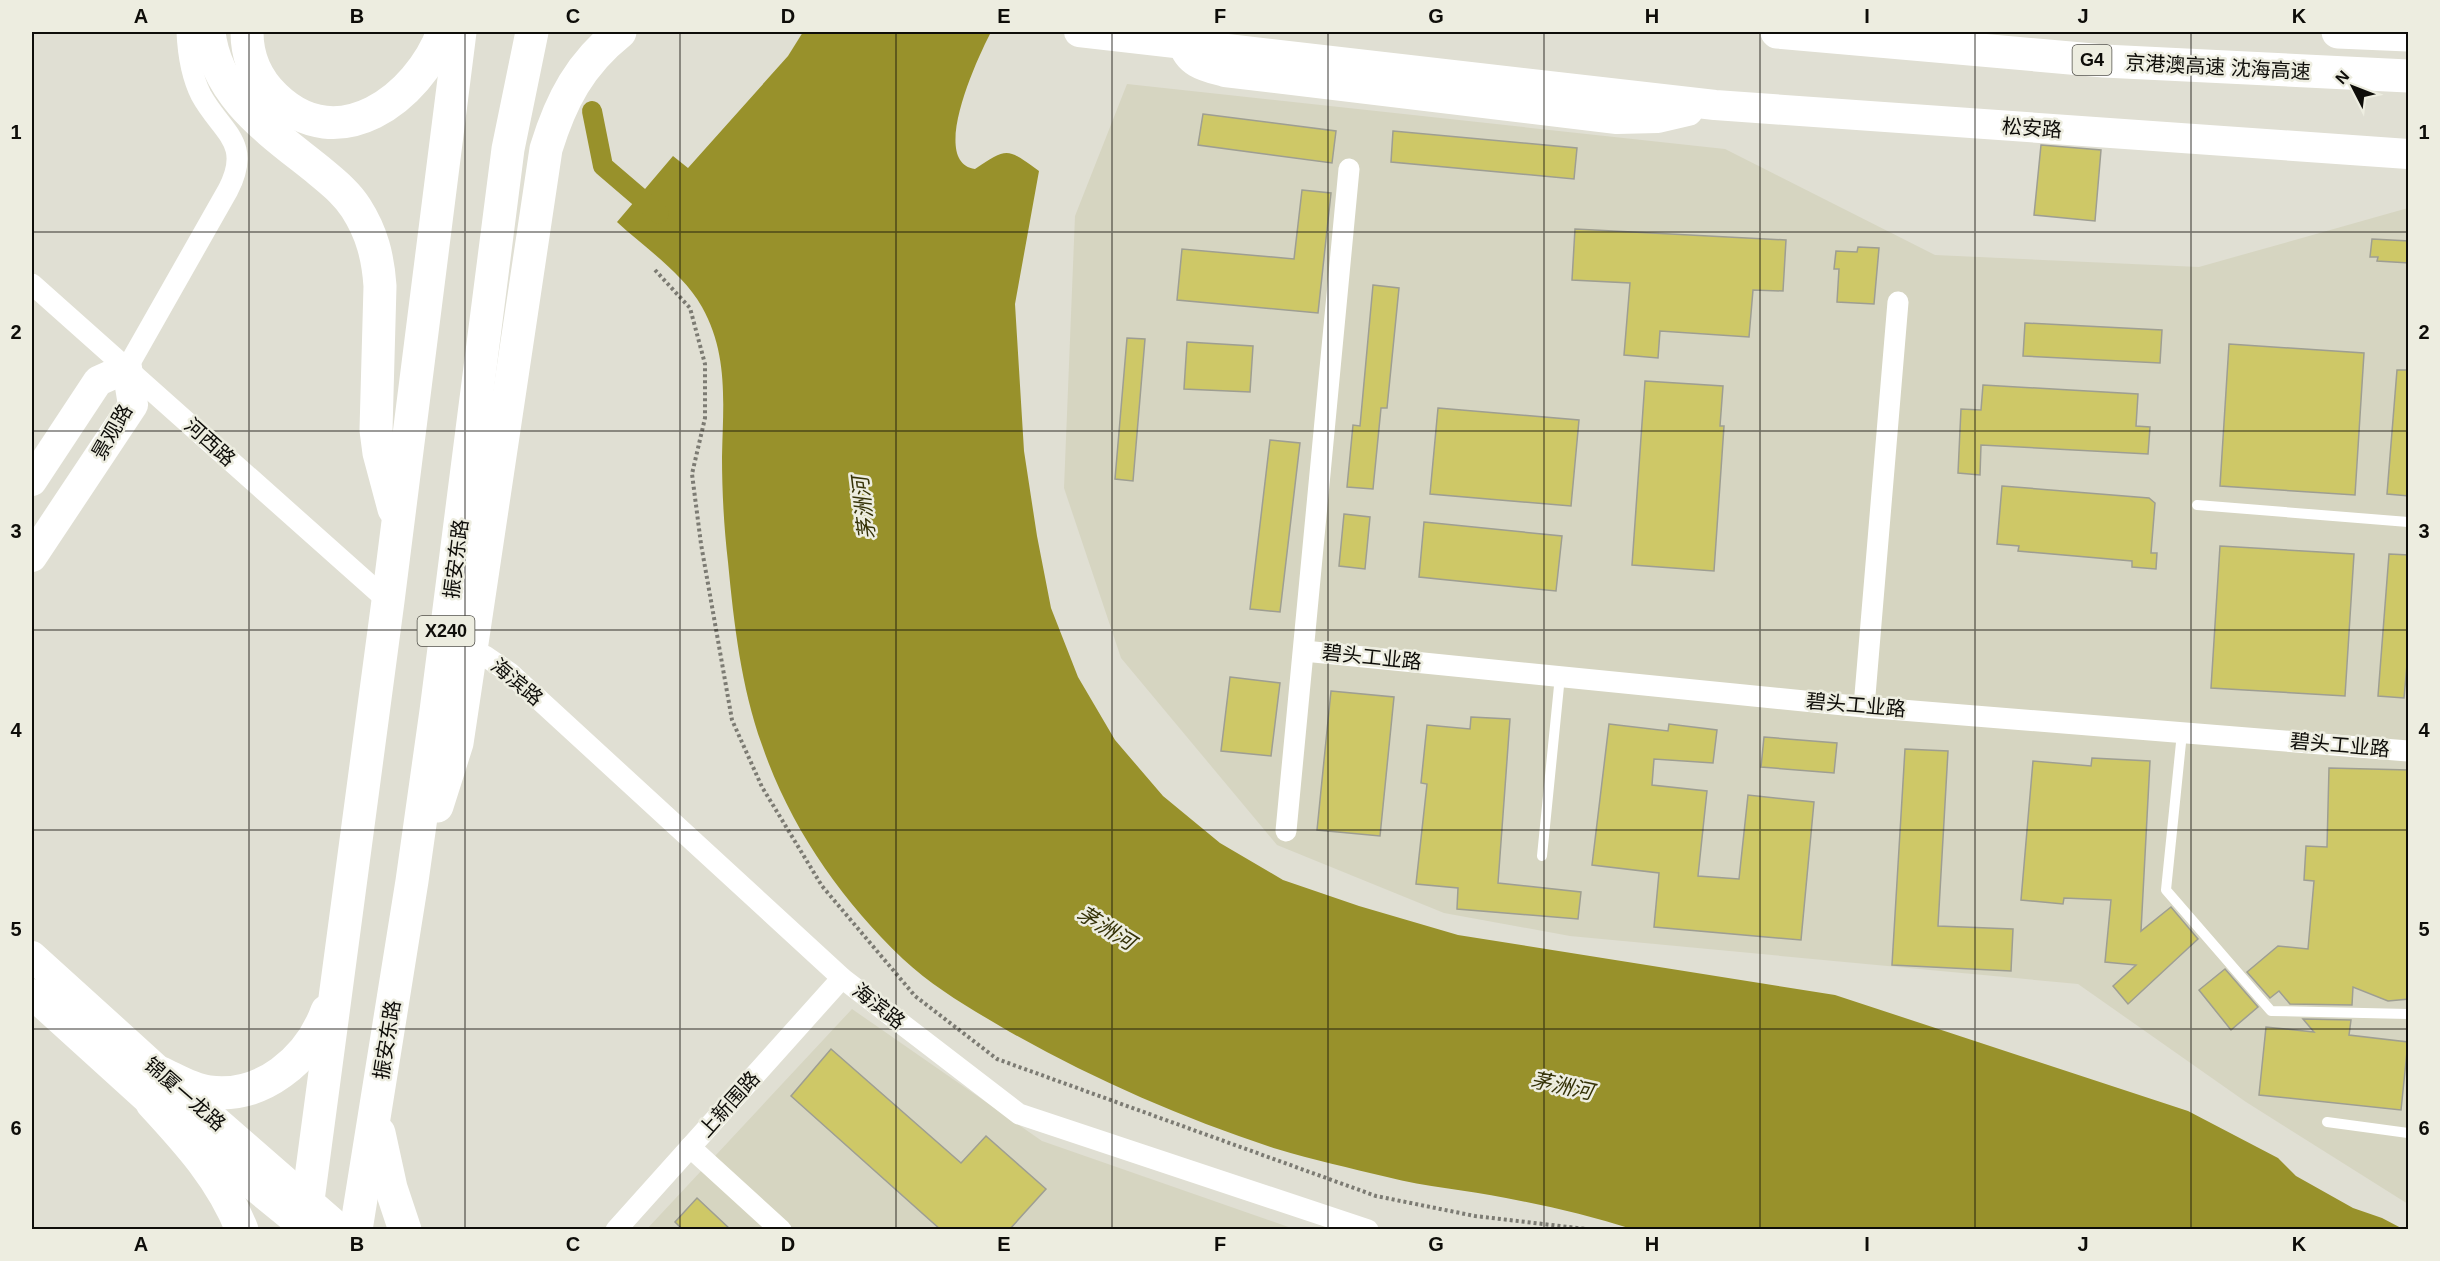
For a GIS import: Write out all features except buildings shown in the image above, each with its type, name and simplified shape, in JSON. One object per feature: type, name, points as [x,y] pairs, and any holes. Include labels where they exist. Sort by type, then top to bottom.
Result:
[{"type":"main road","points":[[209,32],[220,70],[242,104],[276,137],[339,187],[355,206],[373,243],[378,264],[379,307],[376,430],[379,453],[398,522]]},
{"type":"main road","points":[[247,32],[248,53],[265,88],[290,111],[320,121],[355,119],[375,113],[406,90],[431,59],[443,32]]},
{"type":"main road","points":[[306,1221],[460,32]]},
{"type":"main road","name":"振安东路","points":[[356,1230],[412,881],[436,711],[508,148],[532,32]]},
{"type":"main road","points":[[412,881],[457,743],[546,149],[553,126],[574,82],[588,61],[620,32]]},
{"type":"main road","name":"松安路","points":[[1079,32],[1714,105],[2409,154]]},
{"type":"main road","points":[[1180,32],[1185,52],[1199,65],[1225,72],[1617,119],[1658,118],[1714,105]]},
{"type":"main road","name":"京港澳高速 沈海高速","points":[[1777,32],[2104,61],[2409,76]]},
{"type":"main road","points":[[2338,32],[2409,35]]},
{"type":"main road","name":"景观路","points":[[32,481],[98,381],[126,368],[133,405],[32,557]]},
{"type":"main road","name":"锦厦一龙路","points":[[32,956],[157,1088],[306,1221],[341,1230]]},
{"type":"main road","points":[[157,1088],[225,1093],[247,1090],[268,1083],[291,1065],[310,1044],[325,1019],[338,984]]},
{"type":"main road","name":"锦厦一龙路","points":[[32,994],[157,1088]]},
{"type":"main road","points":[[157,1088],[197,1153],[220,1183],[242,1230]]},
{"type":"main road","points":[[375,1115],[385,1164],[405,1230]]},
{"type":"street","points":[[126,368],[228,190],[238,164],[233,137],[206,103],[196,85],[189,61],[187,32]]},
{"type":"street","points":[[1286,831],[1349,169]]},
{"type":"street","name":"河西路","points":[[32,284],[388,601]]},
{"type":"street","points":[[1864,707],[1898,302]]},
{"type":"street","name":"海滨路","points":[[470,650],[485,656],[510,673],[842,978],[1020,1114],[1368,1230]]},
{"type":"street","name":"碧头工业路","points":[[1304,651],[1864,707],[2409,751]]},
{"type":"street","name":"上新围路","points":[[616,1230],[842,978]]},
{"type":"street","points":[[690,1148],[781,1230]]},
{"type":"lane","points":[[2197,504],[2409,522]]},
{"type":"lane","points":[[1542,856],[1560,676]]},
{"type":"lane","points":[[2182,733],[2166,890],[2271,1011],[2409,1014]]},
{"type":"lane","points":[[2327,1122],[2409,1133]]},
{"type":"path","points":[[655,270],[690,308],[705,364],[705,418],[692,474],[704,567],[732,720],[762,787],[822,886],[915,996],[996,1059],[1376,1196],[1475,1216],[1594,1230]]},
{"type":"shaded area","points":[[1127,84],[1725,149],[1935,255],[2199,267],[2408,208],[2408,1204],[2246,1102],[2078,984],[1570,936],[1444,913],[1277,845],[1121,658],[1064,488],[1075,216]]},
{"type":"shaded area","points":[[852,1009],[1042,1141],[1294,1229],[646,1230]]},
{"type":"water","name":"茅洲河","points":[[803,32],[991,32],[961,106],[956,129],[956,148],[962,162],[975,169],[994,157],[1007,153],[1013,154],[1039,171],[1015,304],[1024,451],[1051,608],[1078,677],[1115,740],[1163,796],[1220,843],[1283,880],[1359,906],[1458,935],[1835,995],[2188,1111],[2278,1158],[2296,1176],[2353,1208],[2382,1218],[2403,1229],[1632,1229],[1538,1204],[1387,1177],[1304,1157],[1208,1125],[1140,1097],[1042,1050],[928,980],[880,936],[839,887],[803,833],[774,775],[755,723],[736,632],[724,523],[723,399],[717,343],[702,307],[685,283],[617,222],[673,156],[688,168],[788,56]]},
{"type":"waterway","points":[[592,111],[603,166],[659,214]]}]
